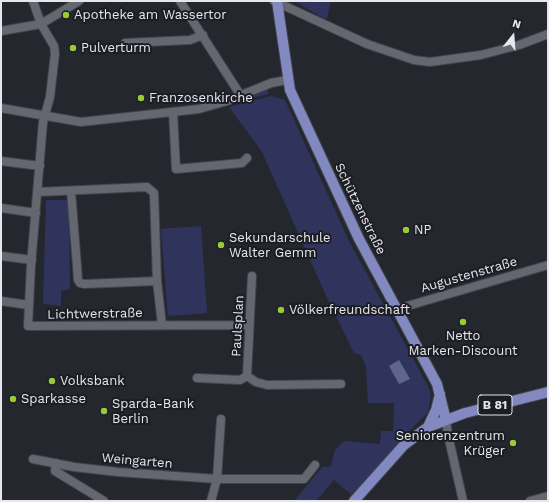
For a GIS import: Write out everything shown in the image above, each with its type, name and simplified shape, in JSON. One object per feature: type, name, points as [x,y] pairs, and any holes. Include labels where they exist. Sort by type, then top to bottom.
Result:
[{"type":"main road","name":"Schützenstraße","points":[[276,2],[287,80],[295,102],[358,239],[440,392],[446,420]]},
{"type":"main road","points":[[428,427],[438,404],[440,392]]},
{"type":"main road","name":"B 81","points":[[354,501],[404,446],[428,427],[465,413],[548,392]]},
{"type":"street","points":[[1,301],[29,305],[44,115],[50,97],[55,54],[54,46],[41,24],[33,1]]},
{"type":"street","points":[[1,31],[41,24],[79,1]]},
{"type":"street","points":[[180,1],[241,96]]},
{"type":"street","points":[[276,2],[346,36],[396,55],[424,62],[480,55],[519,45],[548,34]]},
{"type":"street","points":[[125,43],[190,40],[203,35]]},
{"type":"street","points":[[1,108],[81,122],[174,112],[212,106],[272,83],[287,80]]},
{"type":"street","points":[[174,112],[176,169],[242,163],[247,158]]},
{"type":"street","points":[[1,161],[40,166]]},
{"type":"street","points":[[38,192],[147,187],[154,193],[157,281],[162,325]]},
{"type":"street","points":[[71,191],[78,280],[80,283],[157,281]]},
{"type":"street","points":[[1,208],[36,212]]},
{"type":"street","points":[[1,256],[32,260]]},
{"type":"street","name":"Augustenstraße","points":[[396,309],[548,265]]},
{"type":"street","name":"Paulsplan","points":[[247,376],[252,276]]},
{"type":"street","name":"Lichtwerstraße","points":[[29,305],[28,326],[249,325]]},
{"type":"street","name":"Paulsplan","points":[[197,378],[240,380],[247,376]]},
{"type":"street","name":"Paulsplan","points":[[247,376],[256,382],[267,385],[341,384]]},
{"type":"street","points":[[211,501],[216,479],[221,419]]},
{"type":"street","points":[[446,420],[463,501]]},
{"type":"street","name":"Weingarten","points":[[33,459],[118,472],[216,479],[304,479],[315,465]]},
{"type":"street","points":[[56,463],[55,471],[104,501]]},
{"type":"street","points":[[530,501],[548,496]]},
{"type":"shaded area","points":[[294,1],[331,1],[327,18],[325,19]]},
{"type":"shaded area","points":[[268,89],[268,94],[241,101],[241,100]]},
{"type":"shaded area","points":[[271,96],[285,100],[349,241],[429,388],[431,396],[428,413],[416,424],[353,496],[334,480],[316,501],[294,501],[322,467],[331,466],[335,450],[344,441],[380,444],[381,431],[393,431],[394,403],[368,403],[366,367],[361,355],[354,353],[328,300],[262,152],[229,107]]},
{"type":"shaded area","points":[[46,200],[69,200],[70,289],[61,291],[61,306],[43,304]]},
{"type":"shaded area","points":[[201,226],[207,313],[168,316],[161,229]]},
{"type":"shaded area","points":[[399,360],[410,379],[399,384],[389,366]]},
{"type":"place","name":"Apotheke am Wassertor","points":[[66,15]]},
{"type":"place","name":"Pulverturm","points":[[73,48]]},
{"type":"place","name":"Franzosenkirche","points":[[141,98]]},
{"type":"place","name":"NP","points":[[406,230]]},
{"type":"place","name":"Sekundarschule Walter Gemm","points":[[221,245]]},
{"type":"place","name":"Völkerfreundschaft","points":[[281,310]]},
{"type":"place","name":"Netto Marken-Discount","points":[[463,322]]},
{"type":"place","name":"Volksbank","points":[[52,381]]},
{"type":"place","name":"Sparkasse","points":[[13,399]]},
{"type":"place","name":"Sparda-Bank Berlin","points":[[104,411]]},
{"type":"place","name":"Seniorenzentrum Krüger","points":[[513,443]]}]
